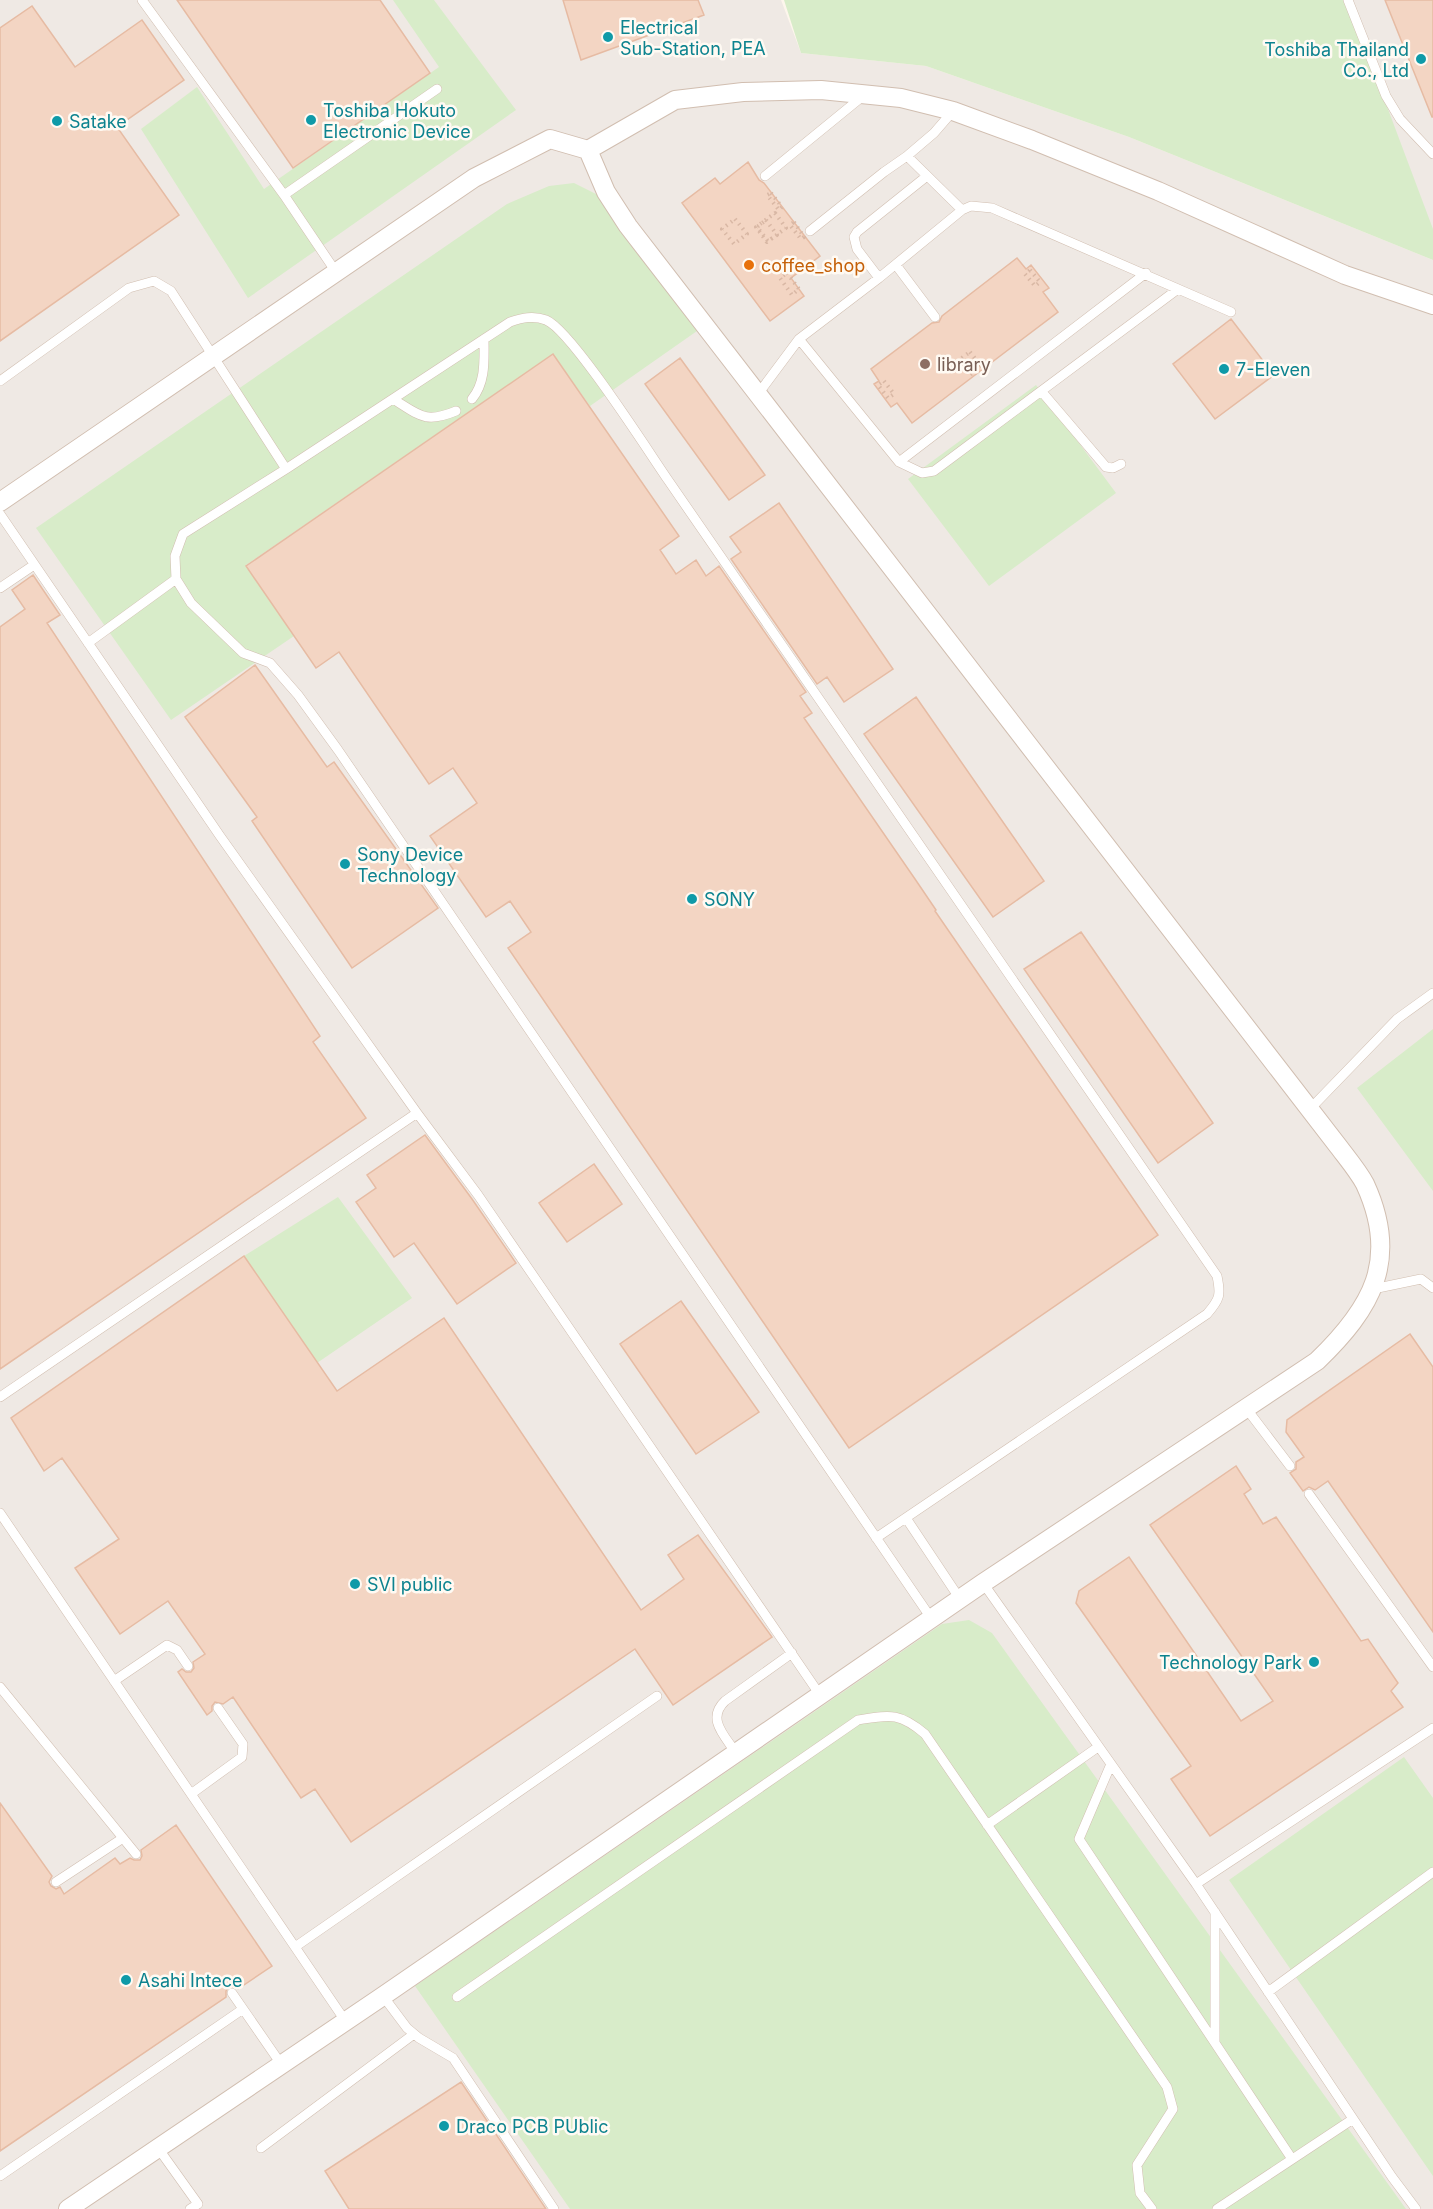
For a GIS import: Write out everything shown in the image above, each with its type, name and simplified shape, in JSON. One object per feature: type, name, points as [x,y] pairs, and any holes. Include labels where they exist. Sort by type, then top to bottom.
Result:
[{"type":"street","points":[[0,502],[474,178],[550,139],[588,150],[675,100],[743,92],[821,90],[901,98],[952,111],[1158,191],[1345,275],[1433,305]]},
{"type":"street","points":[[68,2209],[346,2022],[931,1618],[1317,1361],[1344,1335],[1361,1311],[1373,1289],[1380,1264],[1379,1236],[1374,1209],[1364,1183],[628,226],[606,192],[588,150]]},
{"type":"lane","points":[[142,0],[284,195],[336,272]]},
{"type":"lane","points":[[1348,0],[1386,96],[1400,119],[1433,154]]},
{"type":"lane","points":[[284,195],[437,89]]},
{"type":"lane","points":[[765,176],[865,94]]},
{"type":"lane","points":[[810,231],[915,150],[934,133],[952,111]]},
{"type":"lane","points":[[907,156],[962,210]]},
{"type":"lane","points":[[879,278],[857,249],[854,237],[857,232],[927,176]]},
{"type":"lane","points":[[758,394],[799,339],[896,265],[962,210],[971,206],[992,208],[1146,273],[1231,312]]},
{"type":"lane","points":[[896,265],[935,316]]},
{"type":"lane","points":[[898,462],[1146,273]]},
{"type":"lane","points":[[0,381],[129,288],[154,281],[171,291],[285,469]]},
{"type":"lane","points":[[799,339],[898,462],[922,473],[934,471],[1178,289]]},
{"type":"lane","points":[[876,1538],[1207,1314],[1216,1305],[1221,1294],[1217,1276],[589,367],[558,328],[546,320],[526,316],[510,322],[183,534],[175,556],[176,579],[191,603],[243,652],[270,663],[298,695],[338,750],[876,1538],[931,1618]]},
{"type":"lane","points":[[472,399],[479,391],[484,372],[484,339]]},
{"type":"lane","points":[[1042,392],[1106,467],[1113,468],[1121,465]]},
{"type":"lane","points":[[393,399],[423,417],[439,418],[456,411]]},
{"type":"lane","points":[[0,514],[220,836],[478,1195],[820,1695]]},
{"type":"lane","points":[[0,588],[34,565]]},
{"type":"lane","points":[[88,643],[176,579]]},
{"type":"lane","points":[[1310,1110],[1397,1019],[1433,993]]},
{"type":"lane","points":[[0,1397],[417,1113]]},
{"type":"lane","points":[[1373,1289],[1421,1279],[1433,1288]]},
{"type":"lane","points":[[1246,1408],[1290,1466]]},
{"type":"lane","points":[[1310,1494],[1433,1667]]},
{"type":"lane","points":[[0,1514],[346,2022]]},
{"type":"lane","points":[[906,1518],[960,1599]]},
{"type":"lane","points":[[983,1583],[1196,1884],[1416,2209]]},
{"type":"lane","points":[[114,1681],[167,1644],[177,1650],[188,1666]]},
{"type":"lane","points":[[736,1753],[717,1723],[718,1709],[725,1701],[792,1653]]},
{"type":"lane","points":[[0,1687],[136,1854]]},
{"type":"lane","points":[[295,1947],[657,1696]]},
{"type":"lane","points":[[191,1794],[242,1757],[243,1744],[218,1708]]},
{"type":"lane","points":[[457,1996],[858,1720],[891,1715],[910,1722],[926,1734],[1167,2087],[1173,2109],[1137,2165],[1140,2193],[1152,2209]]},
{"type":"lane","points":[[1196,1884],[1433,1728]]},
{"type":"lane","points":[[987,1825],[1098,1747]]},
{"type":"lane","points":[[1111,1764],[1079,1839],[1292,2159]]},
{"type":"lane","points":[[56,1882],[123,1838]]},
{"type":"lane","points":[[1268,1992],[1433,1872]]},
{"type":"lane","points":[[1215,1912],[1215,2043]]},
{"type":"lane","points":[[232,1993],[281,2064]]},
{"type":"lane","points":[[383,1996],[407,2028],[449,2054],[459,2066],[554,2209]]},
{"type":"lane","points":[[0,2176],[243,2009]]},
{"type":"lane","points":[[261,2148],[414,2034]]},
{"type":"lane","points":[[1217,2209],[1353,2119]]},
{"type":"lane","points":[[158,2148],[198,2204],[190,2209]]},
{"type":"path","points":[[775,213],[786,228],[767,242],[756,227],[775,213]]},
{"type":"path","points":[[735,219],[747,234],[734,244],[722,229],[735,219]]},
{"type":"path","points":[[766,220],[777,235],[768,241],[757,226],[766,220]]},
{"type":"path","points":[[787,273],[799,290],[792,295],[780,278],[787,273]]},
{"type":"path","points":[[970,352],[981,366],[970,375],[960,360],[970,352]]},
{"type":"shaded area","points":[[0,0],[781,0],[801,53],[926,66],[1129,137],[1433,260],[1433,2209],[0,2209]]},
{"type":"shaded area","points":[[1339,0],[1433,0],[1433,232]]},
{"type":"green space","points":[[393,0],[434,0],[516,110],[248,298],[141,129],[197,87],[264,189],[439,67]]},
{"type":"green space","points":[[784,0],[1347,0],[1433,229],[1433,260],[1129,137],[926,66],[801,53]]},
{"type":"green space","points":[[574,183],[598,195],[697,331],[590,406],[553,354],[246,565],[294,636],[171,720],[36,528],[507,204],[549,186]]},
{"type":"green space","points":[[1036,385],[1116,493],[989,586],[908,479]]},
{"type":"green space","points":[[1433,1029],[1433,1191],[1357,1088]]},
{"type":"green space","points":[[338,1197],[412,1298],[317,1363],[244,1256]]},
{"type":"green space","points":[[969,1620],[992,1633],[1406,2209],[570,2209],[415,1986],[942,1624]]},
{"type":"green space","points":[[1404,1757],[1433,1798],[1433,2176],[1229,1880]]},
{"type":"building","name":"Toshiba Hokuto Electronic Device","points":[[177,0],[380,0],[430,73],[293,168]]},
{"type":"building","name":"Electrical Sub-Station, PEA","points":[[563,0],[698,0],[704,15],[581,60]]},
{"type":"building","name":"Toshiba Thailand Co., Ltd","points":[[1385,0],[1433,0],[1433,117],[1432,117]]},
{"type":"building","name":"Satake","points":[[32,6],[75,67],[142,20],[184,80],[117,127],[179,215],[0,341],[0,28]]},
{"type":"building","points":[[748,162],[759,180],[764,183],[820,256],[791,278],[804,296],[770,321],[682,203],[715,178],[720,184]]},
{"type":"building","points":[[1017,258],[1026,269],[1031,265],[1049,288],[1043,292],[1058,312],[912,423],[897,403],[891,407],[874,384],[879,381],[871,369],[932,323],[939,322],[942,316]]},
{"type":"building","name":"7-Eleven","points":[[1231,319],[1274,375],[1215,419],[1173,364]]},
{"type":"building","name":"SONY","points":[[553,354],[679,536],[660,550],[676,574],[696,560],[706,576],[719,566],[806,692],[800,696],[812,713],[804,718],[1158,1235],[849,1448],[508,948],[531,932],[510,901],[486,917],[430,836],[477,803],[453,768],[429,784],[339,652],[316,668],[246,566]]},
{"type":"building","points":[[680,358],[765,475],[729,500],[645,384]]},
{"type":"building","points":[[779,503],[893,669],[844,702],[827,677],[817,684],[731,559],[741,552],[730,537]]},
{"type":"building","points":[[33,575],[60,615],[47,623],[320,1036],[313,1042],[366,1118],[0,1369],[0,627],[25,609],[12,590]]},
{"type":"building","name":"Sony Device Technology","points":[[255,665],[327,767],[334,762],[438,908],[352,968],[252,821],[257,817],[185,717]]},
{"type":"building","points":[[916,697],[1044,881],[993,917],[864,734]]},
{"type":"building","points":[[1081,932],[1213,1123],[1158,1163],[1024,969]]},
{"type":"building","points":[[425,1135],[516,1263],[457,1304],[414,1243],[394,1257],[356,1202],[376,1188],[367,1175]]},
{"type":"building","points":[[594,1164],[622,1204],[567,1242],[539,1203]]},
{"type":"building","name":"SVI public","points":[[244,1256],[337,1391],[444,1318],[641,1610],[684,1579],[668,1555],[698,1535],[772,1637],[673,1705],[635,1649],[351,1842],[315,1789],[301,1798],[233,1697],[223,1704],[215,1702],[212,1711],[207,1715],[178,1672],[182,1669],[191,1672],[194,1668],[193,1662],[205,1654],[168,1601],[120,1634],[75,1568],[119,1539],[62,1458],[44,1471],[11,1418]]},
{"type":"building","points":[[681,1301],[759,1412],[696,1454],[620,1344]]},
{"type":"building","points":[[1410,1334],[1433,1367],[1433,1632],[1328,1481],[1315,1490],[1309,1487],[1303,1491],[1290,1473],[1296,1469],[1296,1462],[1304,1457],[1286,1432],[1287,1420]]},
{"type":"building","name":"Technology Park","points":[[1236,1466],[1251,1489],[1244,1494],[1263,1524],[1276,1517],[1361,1641],[1368,1639],[1398,1683],[1391,1691],[1403,1707],[1210,1836],[1171,1779],[1191,1766],[1076,1603],[1079,1591],[1129,1557],[1241,1721],[1273,1701],[1150,1525]]},
{"type":"building","name":"Asahi Intece","points":[[0,1803],[52,1876],[49,1882],[51,1886],[56,1889],[60,1887],[64,1894],[115,1858],[120,1864],[130,1858],[140,1860],[141,1850],[176,1825],[272,1966],[238,1989],[229,1987],[226,1997],[0,2151]]},
{"type":"building","name":"Draco PCB PUblic","points":[[461,2082],[546,2209],[349,2209],[325,2171]]},
{"type":"place","name":"Electrical Sub-Station, PEA","points":[[608,37]]},
{"type":"place","name":"Toshiba Thailand Co., Ltd","points":[[1421,59]]},
{"type":"place","name":"Toshiba Hokuto Electronic Device","points":[[311,120]]},
{"type":"place","name":"Satake","points":[[57,121]]},
{"type":"place","name":"coffee_shop","points":[[749,265]]},
{"type":"place","name":"library","points":[[925,364]]},
{"type":"place","name":"7-Eleven","points":[[1224,369]]},
{"type":"place","name":"Sony Device Technology","points":[[345,864]]},
{"type":"place","name":"SONY","points":[[692,899]]},
{"type":"place","name":"SVI public","points":[[355,1584]]},
{"type":"place","name":"Technology Park","points":[[1314,1662]]},
{"type":"place","name":"Asahi Intece","points":[[126,1980]]},
{"type":"place","name":"Draco PCB PUblic","points":[[444,2126]]}]
